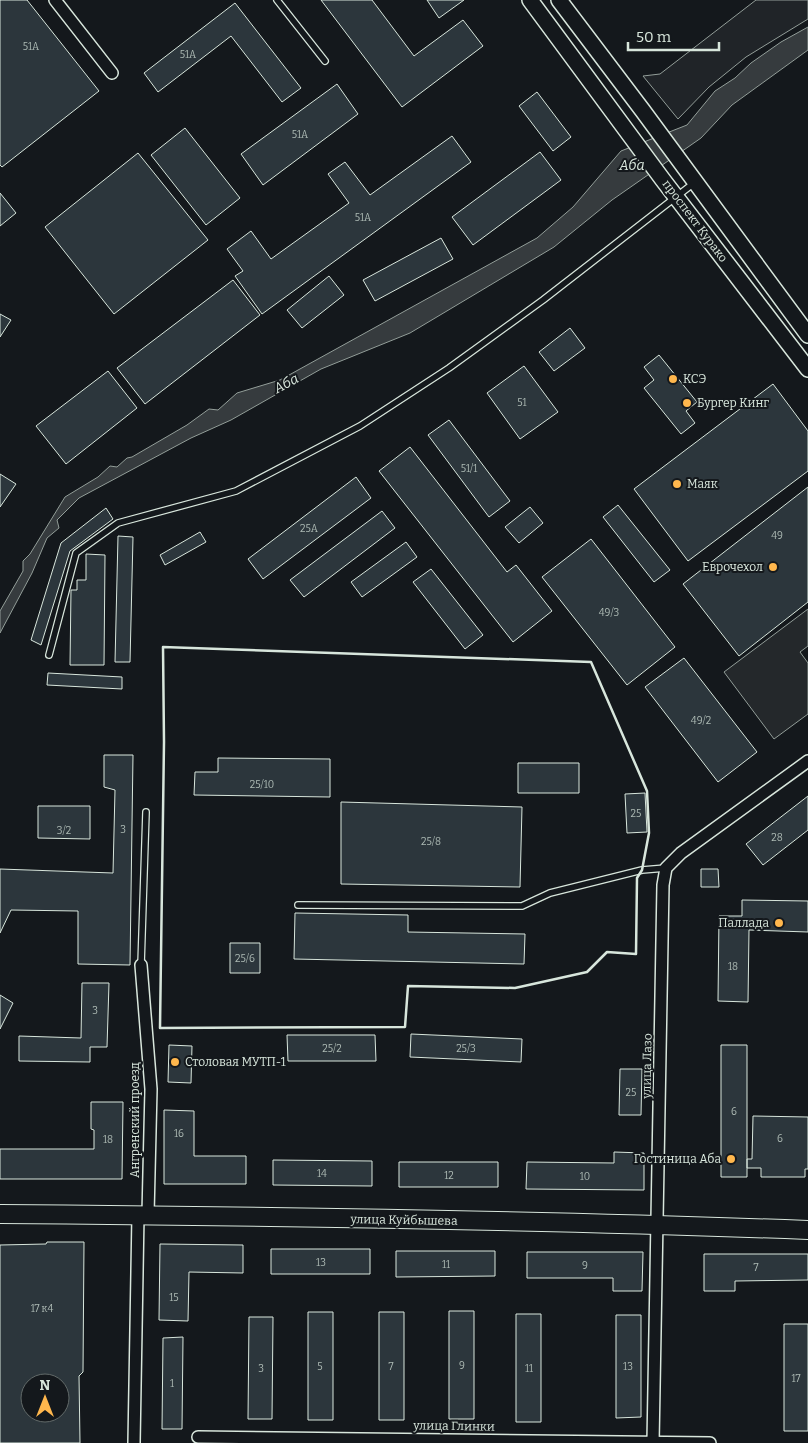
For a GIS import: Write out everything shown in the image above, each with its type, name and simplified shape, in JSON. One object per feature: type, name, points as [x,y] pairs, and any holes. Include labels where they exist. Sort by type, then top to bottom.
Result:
[{"type":"main road","name":"проспект Курако","points":[[530,0],[808,369]]},
{"type":"main road","name":"проспект Курако","points":[[559,0],[644,111],[808,335]]},
{"type":"main road","name":"улица Куйбышева","points":[[0,1214],[143,1214],[656,1224],[808,1230]]},
{"type":"street","points":[[55,0],[112,73]]},
{"type":"street","points":[[666,868],[680,852],[808,761]]},
{"type":"street","name":"улица Лазо","points":[[653,1443],[663,885],[666,868]]},
{"type":"street","name":"Ангренский проезд","points":[[134,1443],[143,1214],[151,1090],[141,965]]},
{"type":"street","name":"улица Глинки","points":[[198,1437],[710,1443]]},
{"type":"lane","points":[[277,0],[325,61]]},
{"type":"lane","points":[[49,655],[76,553],[118,523],[236,491],[360,426],[457,363],[543,300],[696,182]]},
{"type":"lane","points":[[141,965],[146,812]]},
{"type":"lane","points":[[298,905],[522,906],[550,893],[642,870],[666,868]]},
{"type":"shaded area","points":[[756,0],[808,0],[808,19],[746,57],[709,87],[678,119],[643,76],[660,74]]},
{"type":"shaded area","points":[[808,609],[808,646],[800,652],[808,663],[808,714],[774,739],[724,672]]},
{"type":"water","name":"Аба","points":[[808,27],[808,50],[732,105],[701,138],[612,200],[554,247],[410,333],[321,369],[231,420],[191,438],[79,498],[57,520],[59,528],[47,538],[32,573],[0,633],[0,611],[23,571],[23,561],[30,554],[65,497],[98,477],[110,466],[117,467],[127,458],[132,457],[187,425],[209,409],[218,410],[237,393],[280,380],[537,238],[573,207],[621,151],[687,125],[715,91],[781,42]]},
{"type":"building","points":[[0,0],[27,0],[99,91],[2,167],[0,165]]},
{"type":"building","points":[[321,0],[372,0],[414,56],[463,20],[483,46],[402,107]]},
{"type":"building","points":[[427,0],[464,0],[439,18]]},
{"type":"building","points":[[235,3],[301,88],[282,102],[231,36],[158,92],[144,73]]},
{"type":"building","points":[[337,84],[358,114],[263,185],[241,154]]},
{"type":"building","points":[[537,92],[571,137],[553,151],[519,106]]},
{"type":"building","points":[[185,128],[240,198],[206,225],[151,155]]},
{"type":"building","points":[[452,136],[471,162],[262,314],[235,276],[243,271],[227,249],[251,231],[271,259],[349,203],[328,174],[345,162],[370,195]]},
{"type":"building","points":[[540,152],[561,180],[473,245],[452,217]]},
{"type":"building","points":[[138,153],[208,240],[114,314],[45,227]]},
{"type":"building","points":[[0,193],[16,213],[0,226]]},
{"type":"building","points":[[441,238],[453,259],[375,301],[363,280]]},
{"type":"building","points":[[329,276],[344,295],[302,328],[287,310]]},
{"type":"building","points":[[233,280],[260,315],[145,404],[117,368]]},
{"type":"building","points":[[0,314],[11,320],[0,337]]},
{"type":"building","points":[[570,328],[585,348],[554,371],[539,352]]},
{"type":"building","points":[[659,355],[697,402],[686,411],[695,423],[681,434],[644,388],[654,380],[644,367]]},
{"type":"building","points":[[524,366],[558,412],[520,439],[487,393]]},
{"type":"building","points":[[108,371],[137,408],[66,464],[36,426]]},
{"type":"building","points":[[773,384],[808,431],[808,471],[688,561],[634,489]]},
{"type":"building","points":[[449,420],[510,501],[489,517],[428,435]]},
{"type":"building","points":[[410,447],[507,572],[516,565],[552,611],[513,642],[379,471]]},
{"type":"building","points":[[0,474],[16,484],[0,507]]},
{"type":"building","points":[[356,477],[371,498],[263,579],[248,559]]},
{"type":"building","points":[[808,487],[808,602],[739,656],[683,584]]},
{"type":"building","points":[[618,505],[670,570],[654,582],[603,517]]},
{"type":"building","points":[[530,507],[543,523],[519,543],[505,527]]},
{"type":"building","points":[[106,508],[113,519],[70,551],[41,645],[31,640],[61,543]]},
{"type":"building","points":[[382,511],[395,528],[304,597],[290,580]]},
{"type":"building","points":[[200,532],[206,542],[165,565],[160,555]]},
{"type":"building","points":[[118,536],[133,537],[130,662],[115,662]]},
{"type":"building","points":[[591,539],[675,647],[627,685],[542,577]]},
{"type":"building","points":[[406,542],[417,557],[362,597],[351,582]]},
{"type":"building","points":[[86,554],[105,555],[104,665],[70,665],[71,590],[77,590],[77,580],[86,580]]},
{"type":"building","points":[[431,569],[483,635],[465,649],[413,582]]},
{"type":"building","points":[[684,658],[757,752],[718,782],[645,687]]},
{"type":"building","points":[[48,673],[122,677],[122,689],[47,685]]},
{"type":"building","points":[[104,755],[133,755],[130,965],[78,964],[78,911],[11,910],[0,933],[0,869],[113,873],[115,790],[104,787]]},
{"type":"building","points":[[218,758],[330,759],[330,797],[194,795],[195,772],[218,772]]},
{"type":"building","points":[[518,763],[579,763],[579,793],[518,793]]},
{"type":"building","points":[[645,793],[647,832],[627,833],[625,794]]},
{"type":"building","points":[[808,796],[808,830],[763,865],[746,844]]},
{"type":"building","points":[[341,802],[522,807],[520,887],[341,884]]},
{"type":"building","points":[[38,806],[90,806],[90,839],[38,838]]},
{"type":"building","points":[[701,869],[718,869],[719,887],[701,887]]},
{"type":"building","points":[[742,900],[808,901],[808,932],[749,930],[748,1002],[718,1001],[719,916],[742,916]]},
{"type":"building","points":[[295,913],[408,915],[408,932],[525,934],[524,964],[294,959]]},
{"type":"building","points":[[230,943],[260,943],[260,973],[230,973]]},
{"type":"building","points":[[82,983],[109,983],[107,1047],[90,1047],[90,1062],[19,1061],[19,1036],[81,1038]]},
{"type":"building","points":[[0,995],[13,1003],[0,1029]]},
{"type":"building","points":[[411,1034],[522,1039],[521,1062],[410,1057]]},
{"type":"building","points":[[287,1035],[375,1035],[376,1061],[288,1061]]},
{"type":"building","points":[[169,1045],[192,1046],[191,1083],[168,1082]]},
{"type":"building","points":[[721,1045],[747,1045],[747,1177],[721,1177]]},
{"type":"building","points":[[620,1069],[642,1069],[641,1115],[619,1115]]},
{"type":"building","points":[[91,1102],[123,1102],[122,1179],[0,1179],[0,1149],[94,1149],[94,1130],[91,1129]]},
{"type":"building","points":[[164,1110],[194,1111],[194,1156],[246,1156],[246,1184],[164,1184]]},
{"type":"building","points":[[753,1116],[808,1117],[808,1169],[805,1169],[805,1177],[761,1177],[761,1168],[747,1168],[747,1159],[752,1159]]},
{"type":"building","points":[[614,1152],[644,1153],[644,1190],[526,1189],[527,1162],[614,1163]]},
{"type":"building","points":[[273,1160],[372,1161],[372,1186],[273,1185]]},
{"type":"building","points":[[399,1162],[498,1162],[498,1187],[399,1187]]},
{"type":"building","points":[[84,1242],[83,1372],[79,1376],[80,1443],[0,1443],[0,1245]]},
{"type":"building","points":[[160,1244],[243,1245],[243,1273],[189,1272],[188,1321],[159,1320]]},
{"type":"building","points":[[271,1249],[370,1249],[370,1274],[271,1274]]},
{"type":"building","points":[[396,1251],[495,1251],[495,1276],[396,1277]]},
{"type":"building","points":[[527,1252],[643,1252],[642,1291],[613,1291],[613,1278],[527,1278]]},
{"type":"building","points":[[704,1254],[808,1254],[808,1280],[735,1281],[735,1291],[704,1291]]},
{"type":"building","points":[[449,1311],[474,1311],[474,1419],[449,1419]]},
{"type":"building","points":[[308,1312],[333,1312],[333,1420],[308,1420]]},
{"type":"building","points":[[379,1312],[404,1312],[404,1420],[379,1420]]},
{"type":"building","points":[[516,1314],[541,1314],[541,1422],[516,1422]]},
{"type":"building","points":[[616,1315],[641,1315],[641,1417],[616,1418]]},
{"type":"building","points":[[249,1317],[273,1317],[272,1419],[248,1419]]},
{"type":"building","points":[[784,1324],[808,1324],[808,1431],[784,1431]]},
{"type":"building","points":[[183,1337],[182,1429],[162,1429],[163,1338]]},
{"type":"wall","points":[[163,647],[591,662],[647,791],[649,833],[642,870],[637,878],[636,954],[607,952],[587,972],[515,988],[408,986],[405,1027],[160,1028],[164,742],[163,647]]},
{"type":"place","name":"КСЭ","points":[[673,379]]},
{"type":"place","name":"Бургер Кинг","points":[[687,403]]},
{"type":"place","name":"Маяк","points":[[677,484]]},
{"type":"place","name":"Еврочехол","points":[[773,567]]},
{"type":"place","name":"Паллада","points":[[779,923]]},
{"type":"place","name":"Столовая МУТП-1","points":[[175,1062]]},
{"type":"place","name":"Гостиница Аба","points":[[731,1159]]}]
